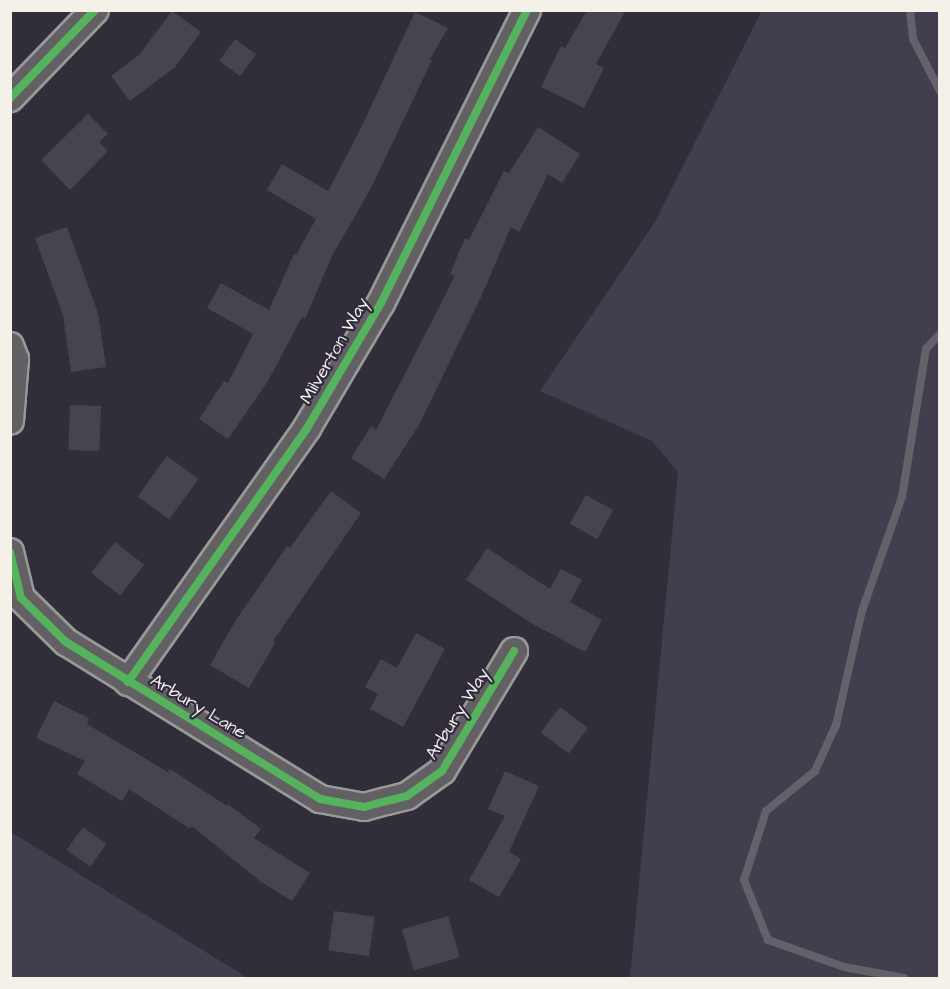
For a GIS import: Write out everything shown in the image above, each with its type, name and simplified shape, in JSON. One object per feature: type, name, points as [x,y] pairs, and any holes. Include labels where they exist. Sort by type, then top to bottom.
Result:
[{"type":"street","points":[[10,98],[95,10]]},
{"type":"street","name":"Milverton Way","points":[[128,682],[312,418],[381,303],[527,10]]},
{"type":"street","points":[[10,346],[15,359],[10,421]]},
{"type":"street","name":"Arbury Lane","points":[[10,552],[21,598],[66,642],[320,800],[364,807],[387,801]]},
{"type":"street","name":"Arbury Way","points":[[387,801],[407,796],[442,771],[514,651]]},
{"type":"shaded area","points":[[762,10],[939,11],[939,978],[630,978],[678,472],[652,441],[540,391],[655,222]]},
{"type":"shaded area","points":[[11,832],[248,978],[11,978]]},
{"type":"building","points":[[587,10],[626,10],[596,64],[604,68],[584,108],[541,87],[561,46],[565,48]]},
{"type":"building","points":[[172,11],[201,32],[175,67],[130,101],[111,76],[139,55]]},
{"type":"building","points":[[415,12],[448,28],[430,59],[432,60],[371,188],[332,256],[305,319],[302,317],[268,381],[228,439],[199,419],[224,381],[228,383],[253,334],[207,308],[221,283],[269,310],[294,254],[296,255],[316,219],[267,190],[282,164],[328,191],[359,132]]},
{"type":"building","points":[[235,39],[256,54],[240,76],[219,61]]},
{"type":"building","points":[[88,114],[108,134],[99,142],[108,151],[70,190],[41,160]]},
{"type":"building","points":[[538,127],[580,154],[562,183],[548,174],[519,232],[511,227],[481,297],[419,425],[384,479],[351,458],[371,426],[376,430],[455,276],[450,274],[465,238],[469,240],[504,171],[509,173]]},
{"type":"building","points":[[67,227],[98,313],[106,367],[71,372],[63,315],[35,238]]},
{"type":"building","points":[[70,405],[101,406],[99,451],[68,450]]},
{"type":"building","points":[[167,456],[199,479],[169,519],[138,496]]},
{"type":"building","points":[[331,491],[361,513],[273,641],[275,643],[249,688],[210,665],[236,620],[287,546],[290,548]]},
{"type":"building","points":[[586,495],[613,510],[597,539],[570,524]]},
{"type":"building","points":[[115,542],[144,565],[120,596],[91,573]]},
{"type":"building","points":[[487,548],[550,589],[561,569],[582,580],[570,602],[602,620],[585,652],[531,623],[466,580]]},
{"type":"building","points":[[416,633],[445,649],[403,727],[370,709],[378,694],[365,687],[381,659],[397,668]]},
{"type":"building","points":[[54,701],[89,718],[87,724],[168,772],[170,769],[227,806],[228,804],[261,829],[254,838],[310,873],[292,901],[261,882],[192,826],[190,829],[129,789],[122,801],[77,774],[85,761],[36,738]]},
{"type":"building","points":[[560,707],[588,728],[569,754],[541,733]]},
{"type":"building","points":[[505,771],[539,786],[509,852],[521,859],[499,897],[469,880],[505,816],[488,809]]},
{"type":"building","points":[[83,827],[106,844],[90,867],[67,850]]},
{"type":"building","points":[[334,911],[375,917],[369,956],[328,951]]},
{"type":"building","points":[[448,916],[460,957],[414,971],[402,929]]},
{"type":"waterway","points":[[910,10],[913,39],[940,91]]},
{"type":"waterway","points":[[904,978],[844,967],[768,940],[744,880],[766,811],[815,771],[836,725],[862,611],[902,497],[926,349],[940,334]]},
{"type":"cycle path","points":[[10,98],[95,10]]},
{"type":"cycle path","points":[[128,682],[307,428],[381,303],[527,10]]},
{"type":"cycle path","points":[[10,552],[21,598],[66,642],[320,799],[364,807],[407,796],[442,771],[514,651]]}]
